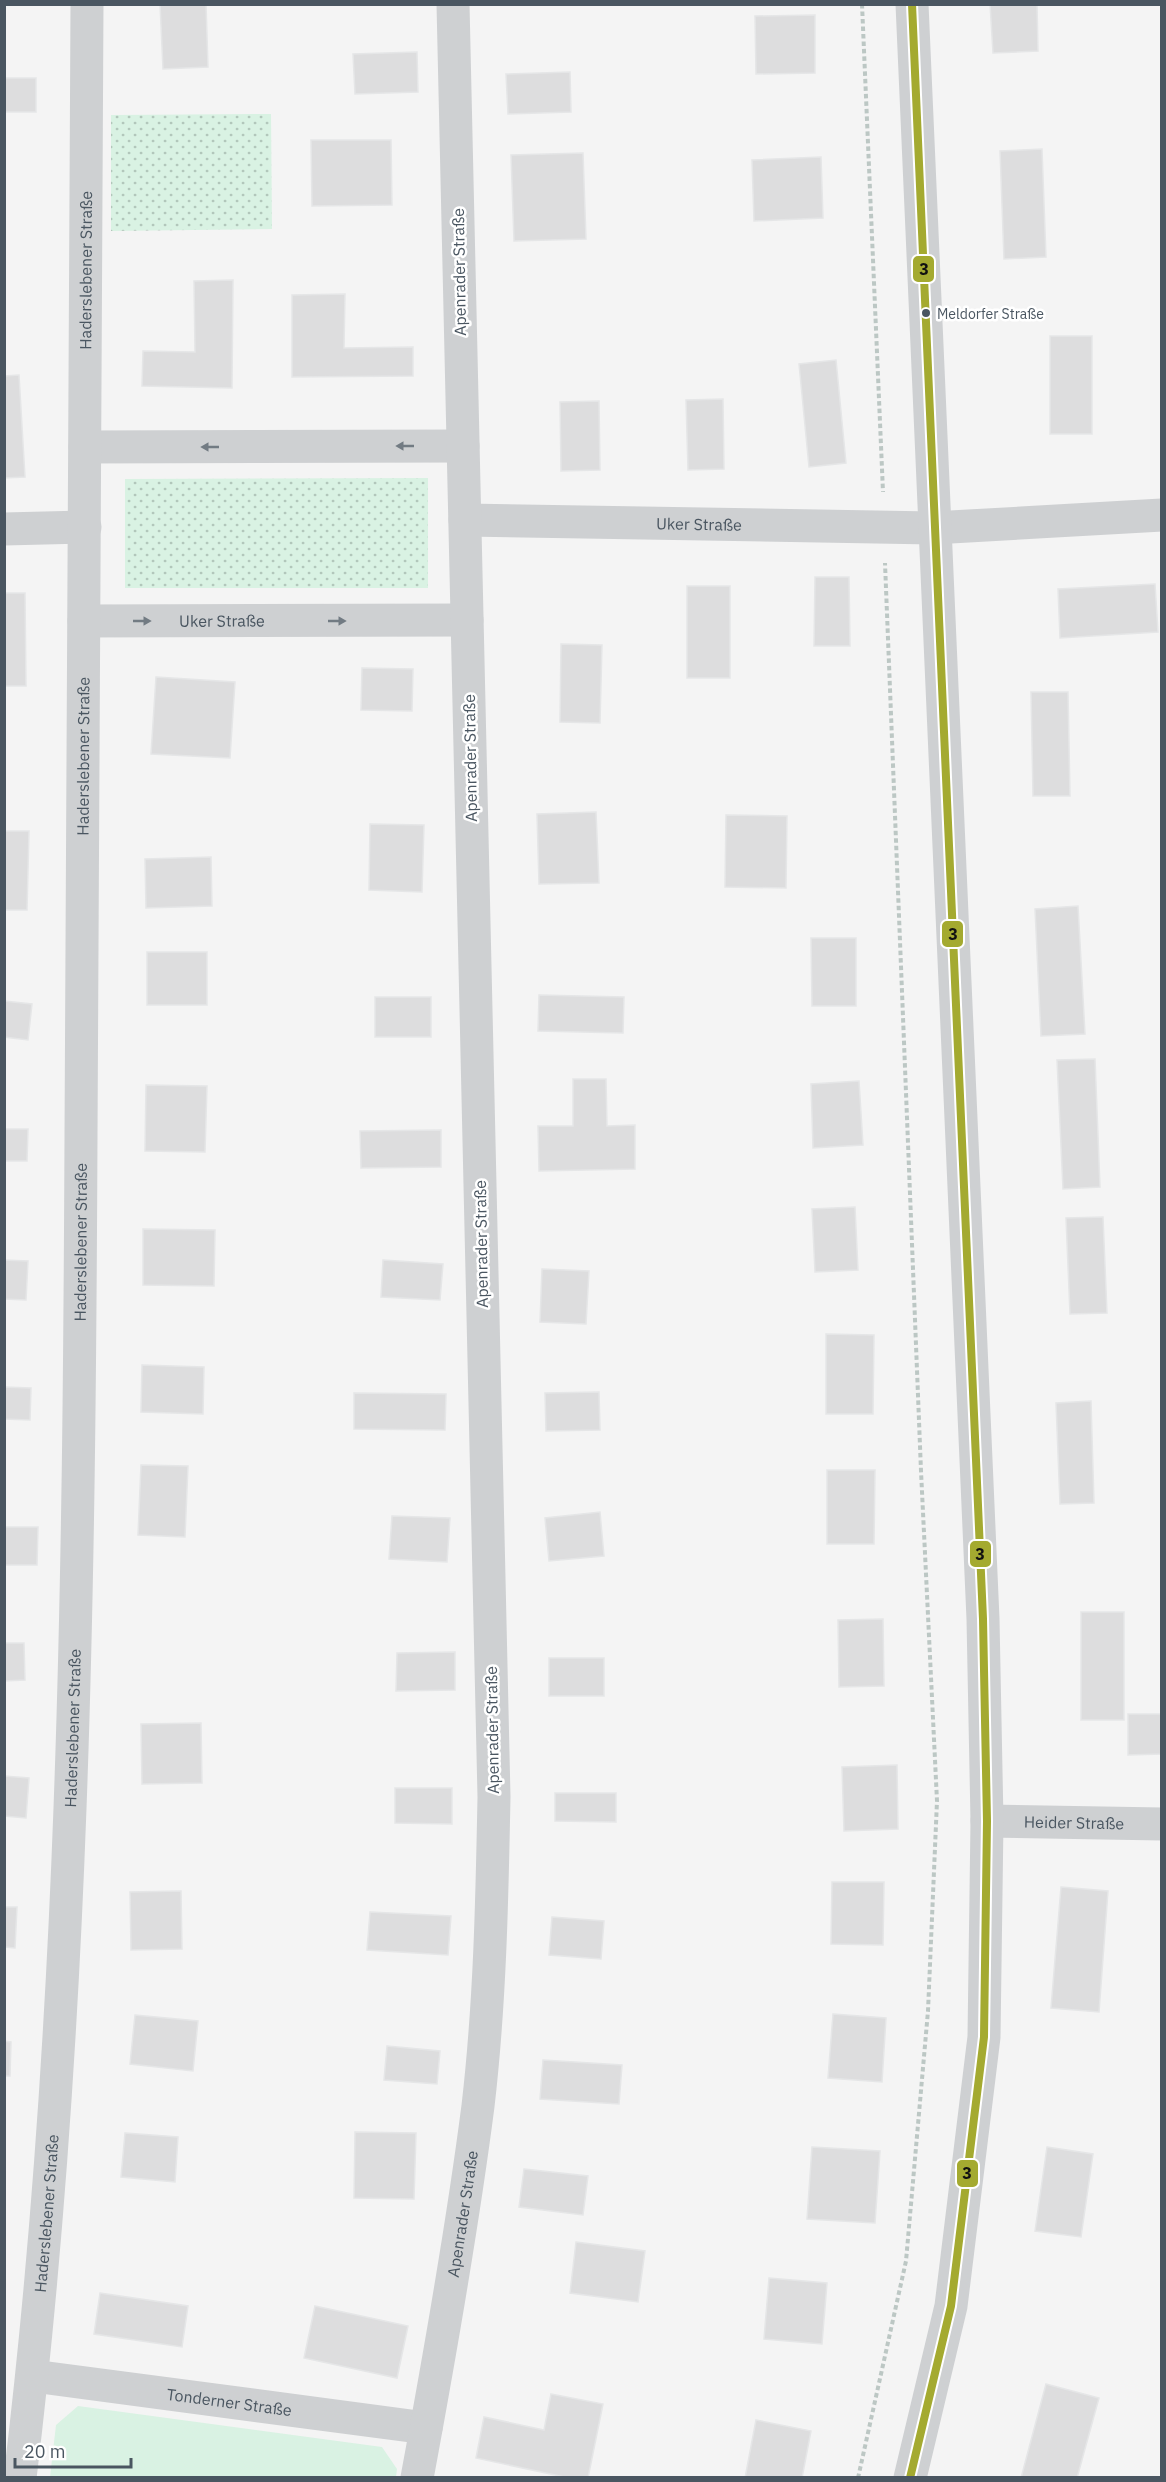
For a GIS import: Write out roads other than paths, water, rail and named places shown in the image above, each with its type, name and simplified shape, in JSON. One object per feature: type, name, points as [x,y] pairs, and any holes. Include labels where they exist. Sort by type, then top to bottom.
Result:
[{"type":"street","name":"Haderslebener Straße","points":[[20,2478],[33,2376],[53,2141],[68,1904],[80,1441],[87,4]]},
{"type":"street","name":"Apenrader Straße","points":[[417,2478],[454,2278],[478,2104],[491,1915],[494,1797],[453,4]]},
{"type":"street","points":[[910,2478],[951,2306],[983,2049],[987,1821],[983,1619],[933,528],[912,4]]},
{"type":"street","points":[[85,447],[463,446]]},
{"type":"street","points":[[933,528],[1161,515]]},
{"type":"street","name":"Uker Straße","points":[[465,520],[933,528]]},
{"type":"street","points":[[4,529],[85,527]]},
{"type":"street","name":"Uker Straße","points":[[84,621],[467,621]]},
{"type":"street","name":"Heider Straße","points":[[987,1821],[1161,1824]]},
{"type":"street","name":"Tonderner Straße","points":[[33,2376],[426,2427]]},
{"type":"place","name":"Meldorfer Straße","points":[[926,313]]}]
